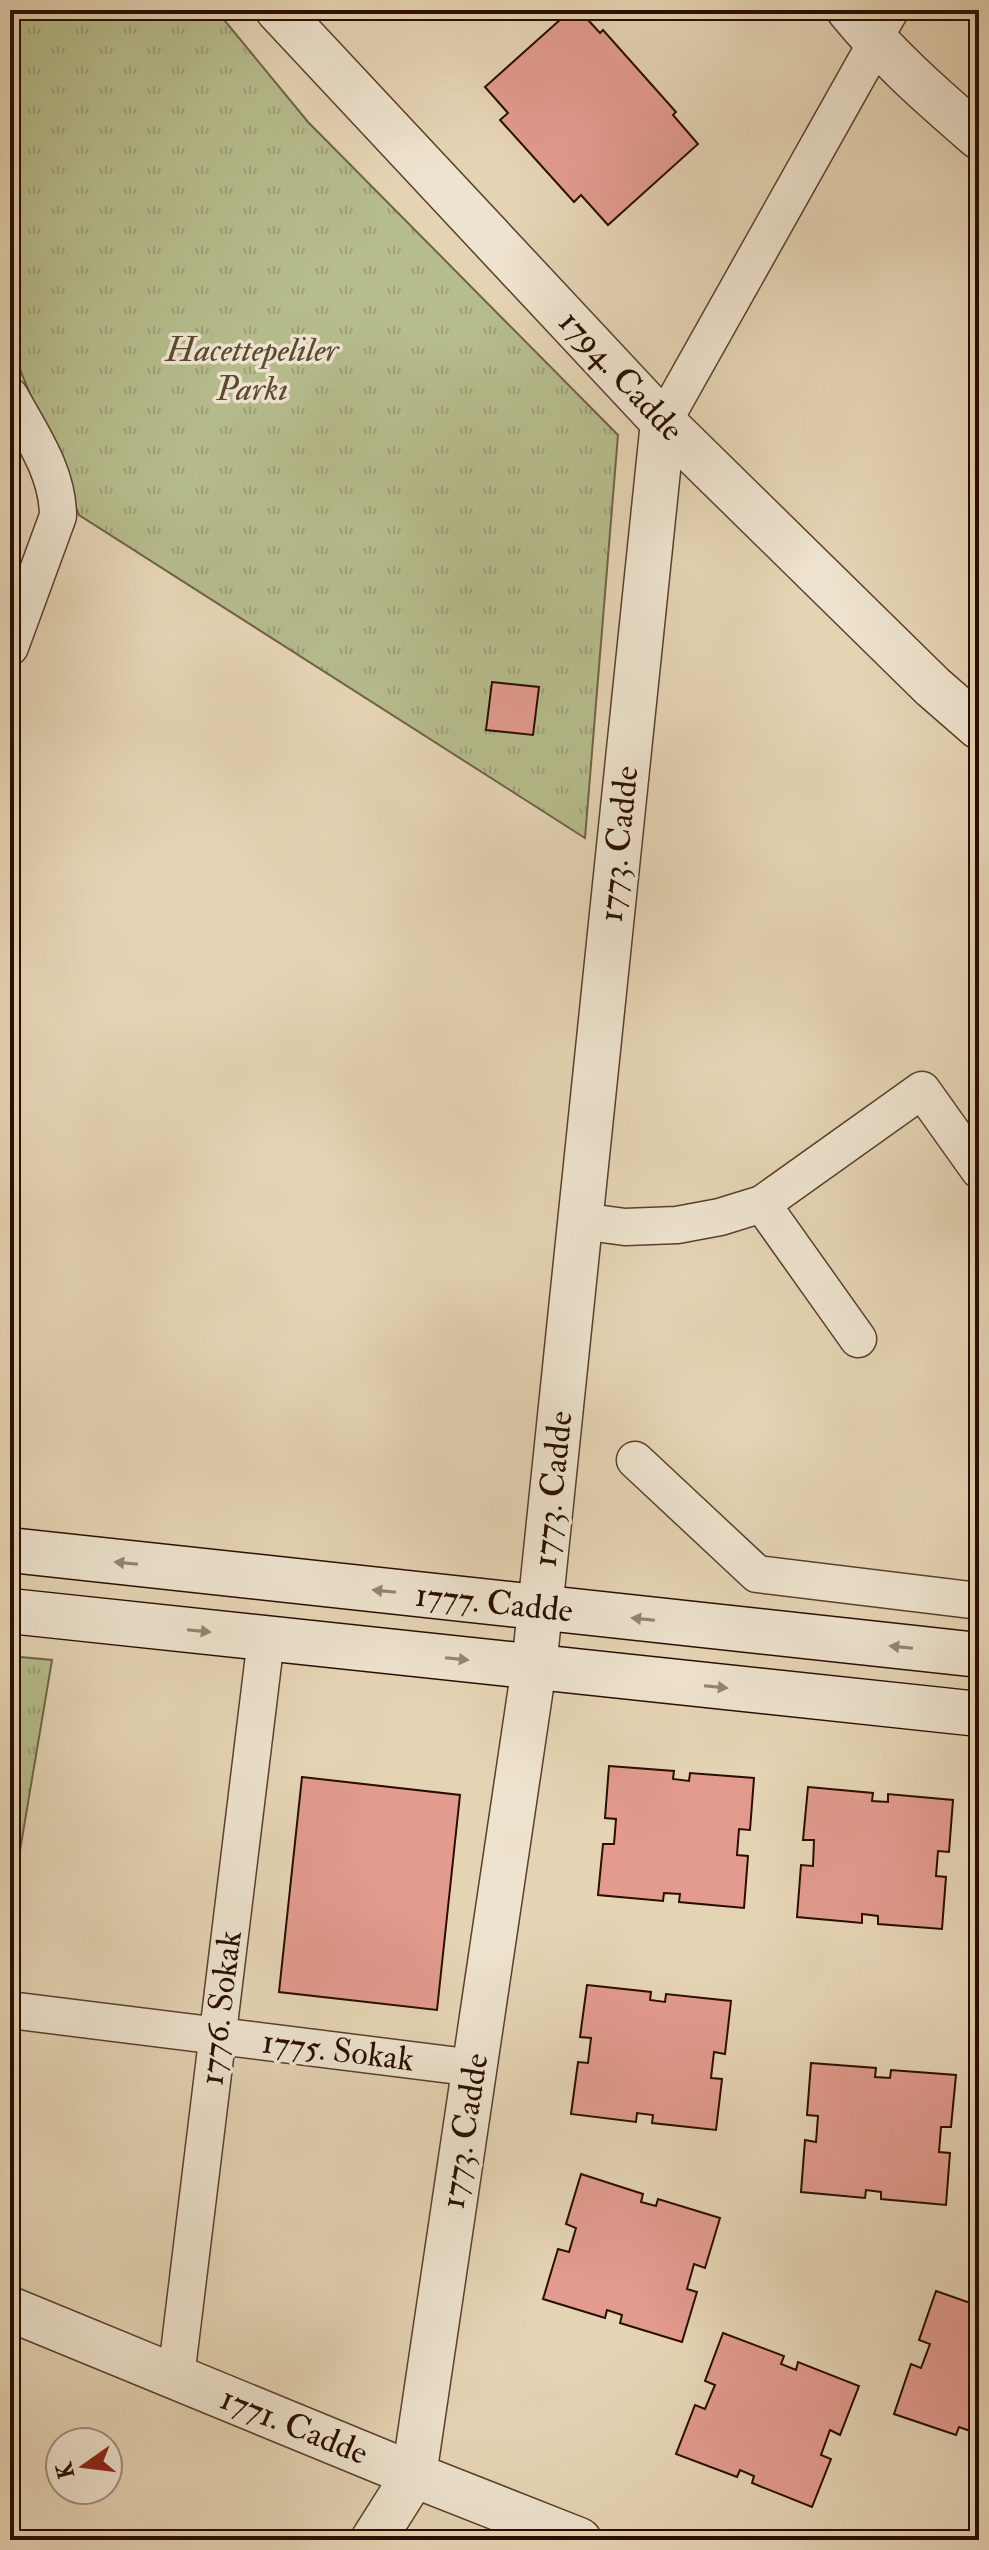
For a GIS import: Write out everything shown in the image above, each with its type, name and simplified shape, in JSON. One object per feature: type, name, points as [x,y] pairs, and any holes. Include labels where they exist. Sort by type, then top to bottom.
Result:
[{"type":"street","name":"1794. Cadde","points":[[278,10],[663,422],[933,687],[979,727]]},
{"type":"street","points":[[663,422],[874,21],[910,78],[979,137]]},
{"type":"street","points":[[10,396],[50,470],[58,494],[58,516],[10,647]]},
{"type":"street","name":"1773. Cadde","points":[[373,2540],[414,2475],[534,1667],[663,422]]},
{"type":"street","points":[[580,1221],[625,1227],[677,1225],[720,1217],[762,1204],[922,1090],[979,1170]]},
{"type":"street","points":[[762,1204],[858,1339]]},
{"type":"street","points":[[635,1460],[757,1574],[979,1601]]},
{"type":"street","name":"1777. Cadde","points":[[10,1550],[979,1655]]},
{"type":"street","name":"1777. Cadde","points":[[10,1611],[979,1714]]},
{"type":"street","name":"1776. Sokak","points":[[176,2377],[266,1639]]},
{"type":"street","name":"1775. Sokak","points":[[10,2010],[475,2068]]},
{"type":"street","name":"1771. Cadde","points":[[10,2309],[579,2540]]},
{"type":"green space","name":"Hacettepeliler Parkı","points":[[34,10],[216,10],[308,122],[618,435],[585,838],[79,515],[10,345],[10,24]]},
{"type":"green space","points":[[10,1656],[52,1660],[10,1910]]},
{"type":"building","points":[[571,10],[579,10],[600,33],[603,30],[676,112],[673,115],[698,144],[608,225],[581,195],[574,202],[500,120],[508,113],[485,87]]},
{"type":"building","points":[[492,682],[539,687],[533,735],[486,730]]},
{"type":"building","points":[[609,1766],[674,1771],[673,1779],[689,1781],[690,1773],[754,1778],[750,1830],[739,1829],[737,1855],[748,1856],[744,1908],[679,1902],[680,1894],[664,1893],[663,1901],[598,1895],[603,1844],[614,1844],[616,1819],[605,1818]]},
{"type":"building","points":[[302,1777],[460,1795],[437,2010],[279,1992]]},
{"type":"building","points":[[808,1787],[873,1793],[872,1801],[888,1802],[888,1794],[953,1800],[949,1852],[938,1851],[936,1876],[946,1877],[942,1929],[878,1924],[878,1916],[862,1914],[862,1923],[797,1917],[801,1865],[813,1866],[814,1840],[803,1840]]},
{"type":"building","points":[[587,1985],[651,1992],[650,2000],[665,2002],[666,1994],[731,2001],[725,2054],[714,2052],[711,2078],[722,2079],[716,2130],[652,2123],[653,2115],[637,2113],[636,2122],[571,2114],[578,2062],[588,2063],[591,2038],[580,2037]]},
{"type":"building","points":[[811,2063],[876,2068],[875,2077],[890,2078],[891,2070],[956,2075],[951,2127],[941,2127],[939,2152],[950,2153],[946,2205],[881,2199],[881,2192],[866,2190],[865,2198],[801,2192],[805,2140],[816,2142],[818,2116],[807,2115]]},
{"type":"building","points":[[581,2174],[643,2194],[641,2202],[656,2206],[658,2199],[720,2218],[705,2268],[694,2264],[687,2289],[697,2292],[682,2342],[620,2323],[622,2315],[607,2310],[605,2318],[543,2299],[558,2249],[569,2252],[576,2228],[566,2224]]},
{"type":"building","points":[[936,2291],[979,2306],[979,2443],[971,2440],[973,2432],[959,2427],[956,2435],[894,2414],[911,2364],[921,2368],[930,2344],[919,2340]]},
{"type":"building","points":[[723,2333],[784,2356],[781,2364],[796,2370],[798,2362],[859,2386],[840,2435],[830,2430],[821,2455],[831,2459],[812,2507],[752,2483],[754,2476],[740,2470],[737,2477],[676,2454],[695,2405],[705,2409],[715,2385],[705,2381]]}]
